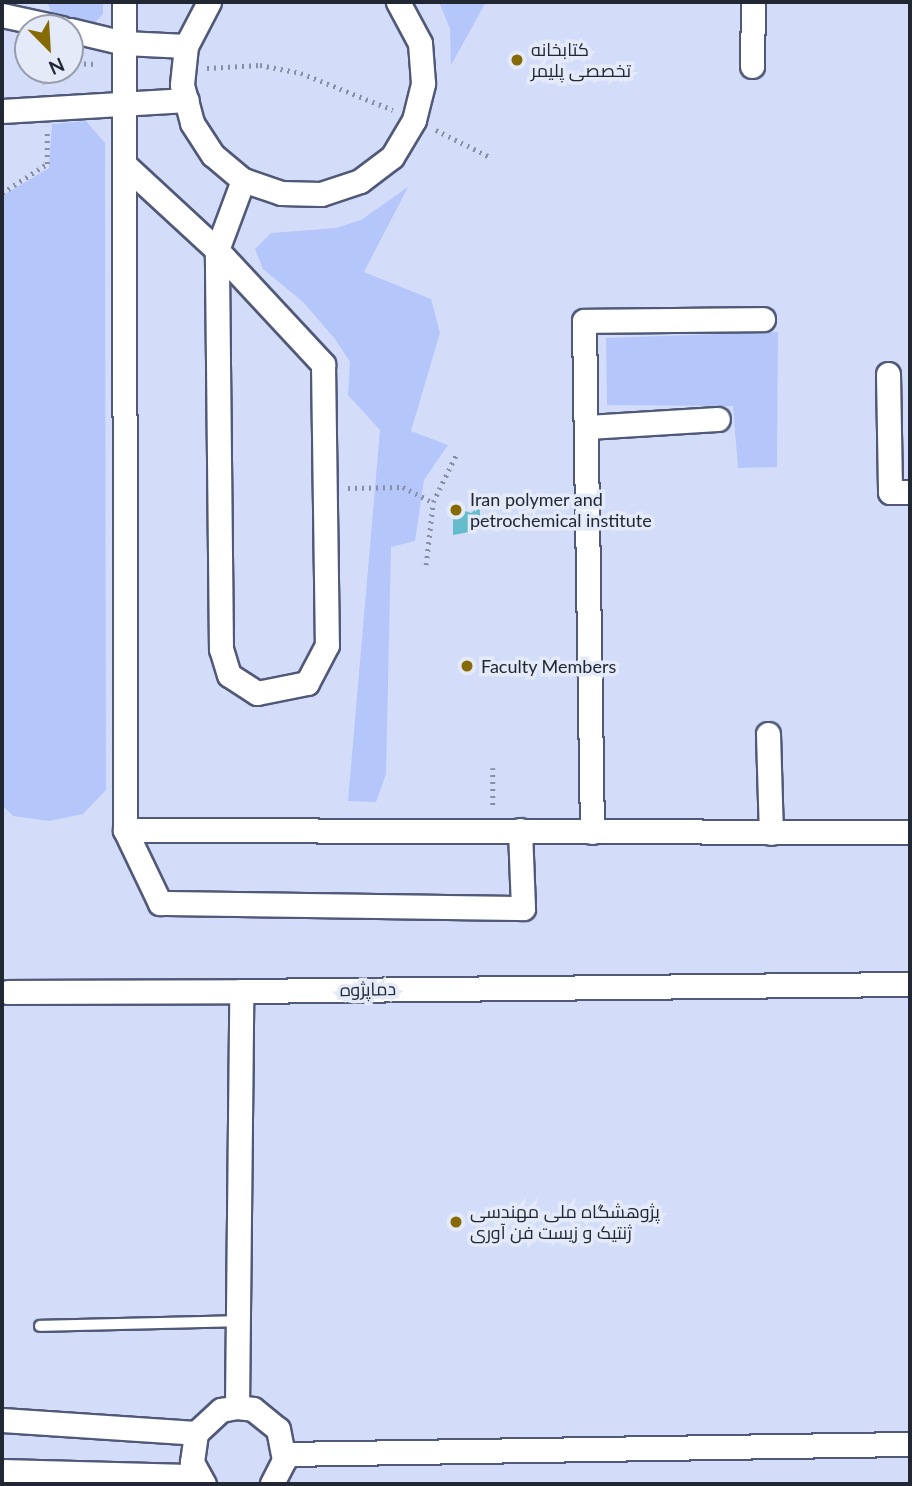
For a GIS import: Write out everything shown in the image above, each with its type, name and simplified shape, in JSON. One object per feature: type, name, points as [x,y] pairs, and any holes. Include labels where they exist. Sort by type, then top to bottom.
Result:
[{"type":"street","points":[[124,2],[125,830],[160,903],[523,908],[520,830]]},
{"type":"street","points":[[209,2],[185,57],[187,100],[192,123],[213,155],[243,180],[281,193],[321,194],[360,181],[392,156],[414,120],[424,83],[420,43],[398,2]]},
{"type":"street","points":[[752,66],[753,2]]},
{"type":"street","points":[[84,33],[185,57]]},
{"type":"street","points":[[2,111],[187,100]]},
{"type":"street","points":[[126,166],[217,250],[323,364],[327,645],[307,682],[257,693],[229,675],[221,649],[217,250],[243,180]]},
{"type":"street","points":[[592,832],[584,321],[763,319]]},
{"type":"street","points":[[888,374],[890,492],[910,492]]},
{"type":"street","points":[[587,427],[718,419]]},
{"type":"street","points":[[768,734],[771,833]]},
{"type":"street","points":[[125,830],[910,832]]},
{"type":"street","name":"دماپژوه","points":[[8,992],[910,984]]},
{"type":"street","points":[[237,1407],[240,1321],[241,991]]},
{"type":"street","points":[[2,1471],[201,1480],[192,1462],[196,1433],[221,1410],[237,1407],[268,1417],[278,1429],[284,1454],[272,1484]]},
{"type":"street","points":[[2,1420],[196,1433]]},
{"type":"street","points":[[284,1454],[910,1444]]},
{"type":"lane","points":[[40,1326],[240,1321]]},
{"type":"path","points":[[185,57],[302,72],[414,120],[490,157]]},
{"type":"path","points":[[84,64],[125,66]]},
{"type":"path","points":[[2,193],[47,164],[47,110]]},
{"type":"path","points":[[426,565],[433,502],[457,453]]},
{"type":"path","points":[[347,488],[403,487],[433,502]]},
{"type":"path","points":[[493,768],[493,829]]},
{"type":"shaded area","points":[[47,2],[103,2],[103,14],[92,26],[84,25],[84,14],[52,14]]},
{"type":"shaded area","points":[[439,2],[486,2],[451,65],[450,29]]},
{"type":"shaded area","points":[[86,121],[105,143],[106,790],[83,814],[49,821],[13,816],[2,805],[2,196],[49,168],[52,124]]},
{"type":"shaded area","points":[[408,187],[364,272],[431,299],[440,333],[411,431],[448,445],[424,480],[415,541],[391,547],[386,774],[376,802],[348,801],[380,430],[348,395],[350,362],[335,339],[303,302],[263,269],[255,249],[271,233],[336,228],[361,220]]},
{"type":"shaded area","points":[[778,332],[777,467],[738,468],[733,406],[607,405],[606,338]]},
{"type":"shaded area","points":[[480,506],[480,525],[475,531],[453,535],[453,507],[471,513]]},
{"type":"place","name":"کتابخانه تخصصی پلیمر","points":[[517,60]]},
{"type":"place","name":"Iran polymer and petrochemical institute","points":[[456,510]]},
{"type":"place","name":"Faculty Members","points":[[467,666]]},
{"type":"place","name":"پژوهشگاه ملی مهندسی ژنتیک و زیست فن آوری","points":[[456,1222]]}]
